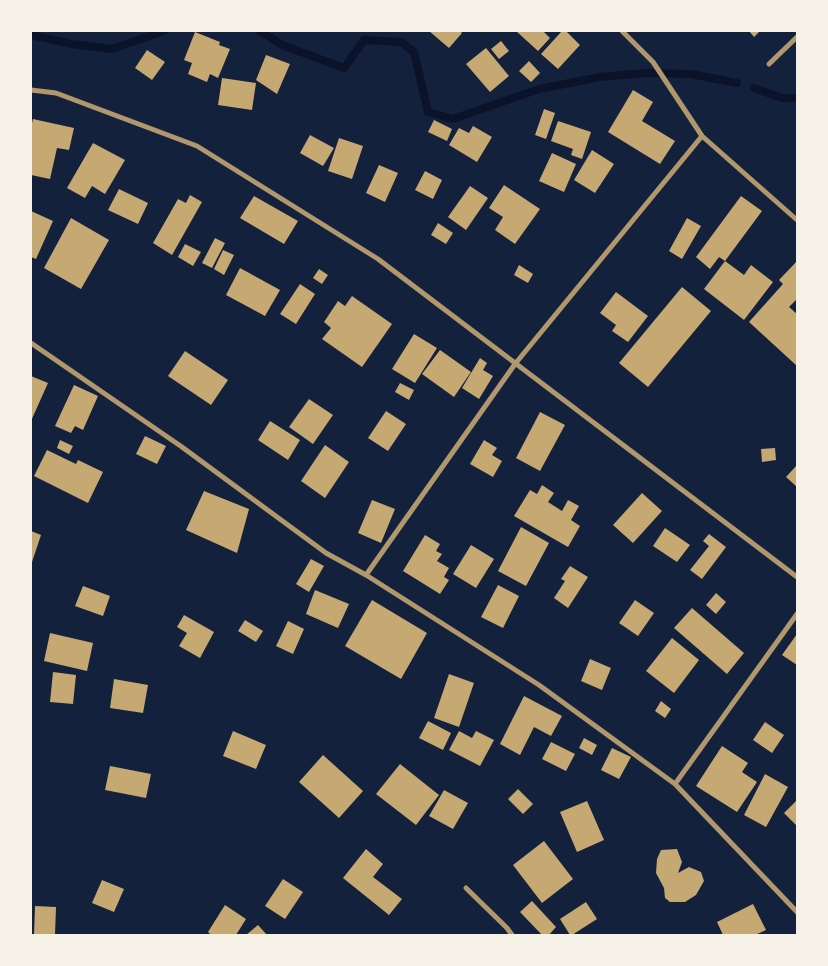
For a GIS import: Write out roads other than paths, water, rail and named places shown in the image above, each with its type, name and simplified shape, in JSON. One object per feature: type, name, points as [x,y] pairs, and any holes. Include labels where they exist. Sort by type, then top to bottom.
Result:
[{"type":"street","points":[[622,31],[653,62],[702,136],[797,220]]},
{"type":"street","points":[[769,64],[797,38]]},
{"type":"street","points":[[31,90],[56,93],[197,146],[378,259],[797,577]]},
{"type":"street","points":[[366,574],[515,364],[702,136]]},
{"type":"street","points":[[31,343],[182,447],[326,553],[366,574],[538,685],[675,784],[797,912]]},
{"type":"street","points":[[675,784],[797,614]]},
{"type":"street","points":[[466,888],[512,935]]},
{"type":"waterway","points":[[31,35],[72,44],[112,49],[164,31]]},
{"type":"waterway","points":[[260,31],[282,45],[344,68],[364,40],[401,42],[414,52],[428,112],[453,119],[539,89],[600,77],[645,73],[691,74],[737,83]]},
{"type":"waterway","points":[[754,88],[782,98],[797,98]]}]
